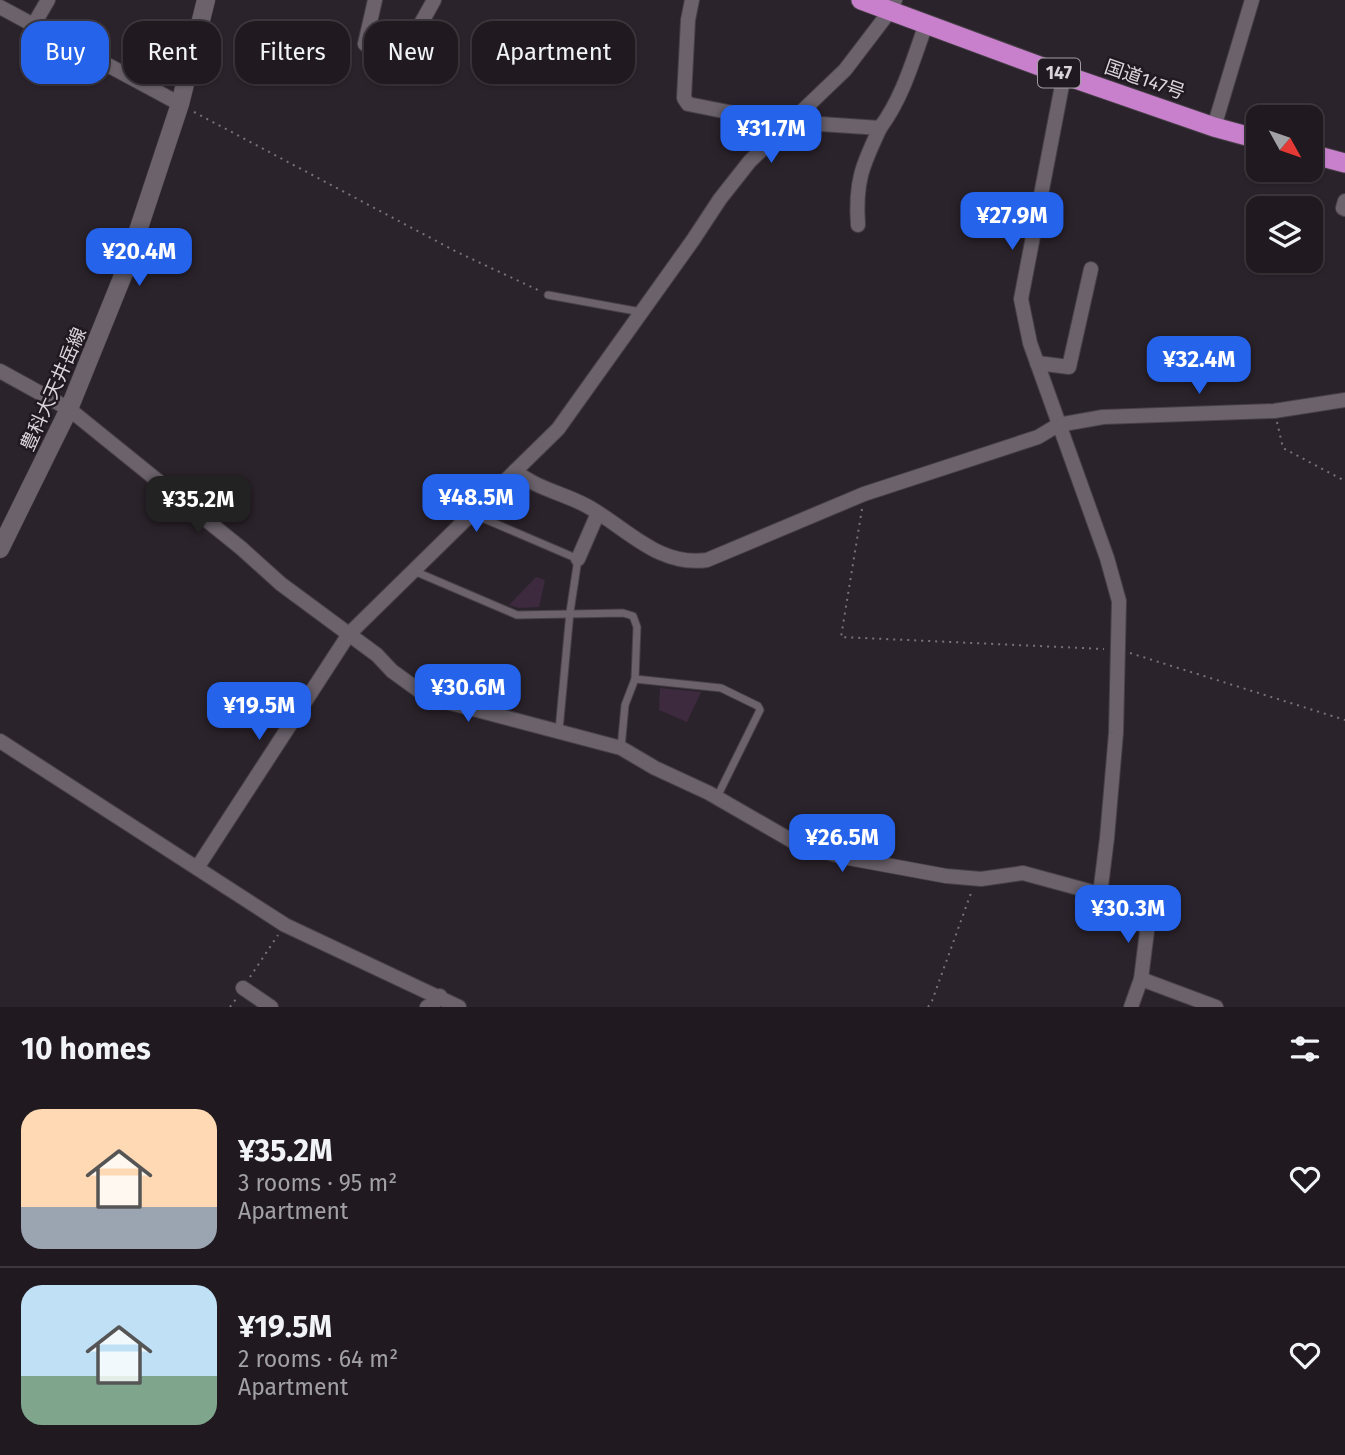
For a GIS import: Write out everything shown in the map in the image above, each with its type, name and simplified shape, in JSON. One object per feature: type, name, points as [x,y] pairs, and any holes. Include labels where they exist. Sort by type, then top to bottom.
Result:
[{"type":"highway","name":"国道147号","points":[[861,0],[892,6],[926,24],[1064,75],[1213,127],[1246,136]]},
{"type":"highway","points":[[1323,157],[1345,163]]},
{"type":"main road","name":"豊科大天井岳線","points":[[0,549],[69,409],[124,273],[180,104],[206,0]]},
{"type":"street","points":[[36,21],[48,0]]},
{"type":"street","points":[[375,0],[365,44],[404,54],[434,0]]},
{"type":"street","points":[[692,0],[688,20],[684,98],[688,104],[789,123],[880,128]]},
{"type":"street","points":[[1213,127],[1252,0]]},
{"type":"street","points":[[197,868],[349,634],[558,429],[720,199],[750,161],[845,70],[892,6]]},
{"type":"street","points":[[0,7],[28,21]]},
{"type":"street","points":[[858,225],[856,195],[863,165],[880,128],[897,101],[926,24]]},
{"type":"street","points":[[109,65],[180,104]]},
{"type":"street","points":[[1064,75],[1021,299],[1037,363],[1107,558],[1119,601],[1120,650],[1116,733],[1100,894]]},
{"type":"street","points":[[1345,201],[1345,209]]},
{"type":"street","points":[[1037,363],[1069,367],[1091,269]]},
{"type":"street","points":[[0,371],[69,409],[281,583],[428,697],[621,748],[655,768],[717,797],[794,842],[843,857],[946,876],[976,878],[1023,873],[1100,894],[1139,914],[1147,931],[1141,979],[1131,1007]]},
{"type":"street","points":[[515,471],[529,483],[586,505],[646,545],[672,558],[691,562],[707,560],[864,494],[1038,437],[1058,425],[1103,417],[1274,411],[1345,400]]},
{"type":"street","points":[[578,559],[598,513]]},
{"type":"street","points":[[0,741],[285,925],[459,1007]]},
{"type":"street","points":[[1141,979],[1216,1007]]},
{"type":"street","points":[[243,988],[271,1007]]},
{"type":"street","points":[[427,1007],[440,996]]},
{"type":"lane","points":[[548,295],[642,312]]},
{"type":"lane","points":[[472,513],[578,559],[559,730]]},
{"type":"lane","points":[[413,570],[517,615],[623,612],[633,616],[637,627],[635,679],[625,705],[621,748]]},
{"type":"lane","points":[[635,679],[721,688],[758,706],[760,710],[717,797]]},
{"type":"path","points":[[180,104],[457,252],[548,295]]},
{"type":"path","points":[[1274,411],[1283,448],[1345,481]]},
{"type":"path","points":[[864,494],[841,637],[1120,650],[1345,720]]},
{"type":"path","points":[[928,1007],[976,878]]},
{"type":"path","points":[[230,1007],[285,925]]},
{"type":"shaded area","points":[[536,577],[545,580],[539,607],[519,608],[509,605]]},
{"type":"shaded area","points":[[660,688],[701,692],[687,722],[659,710]]}]
